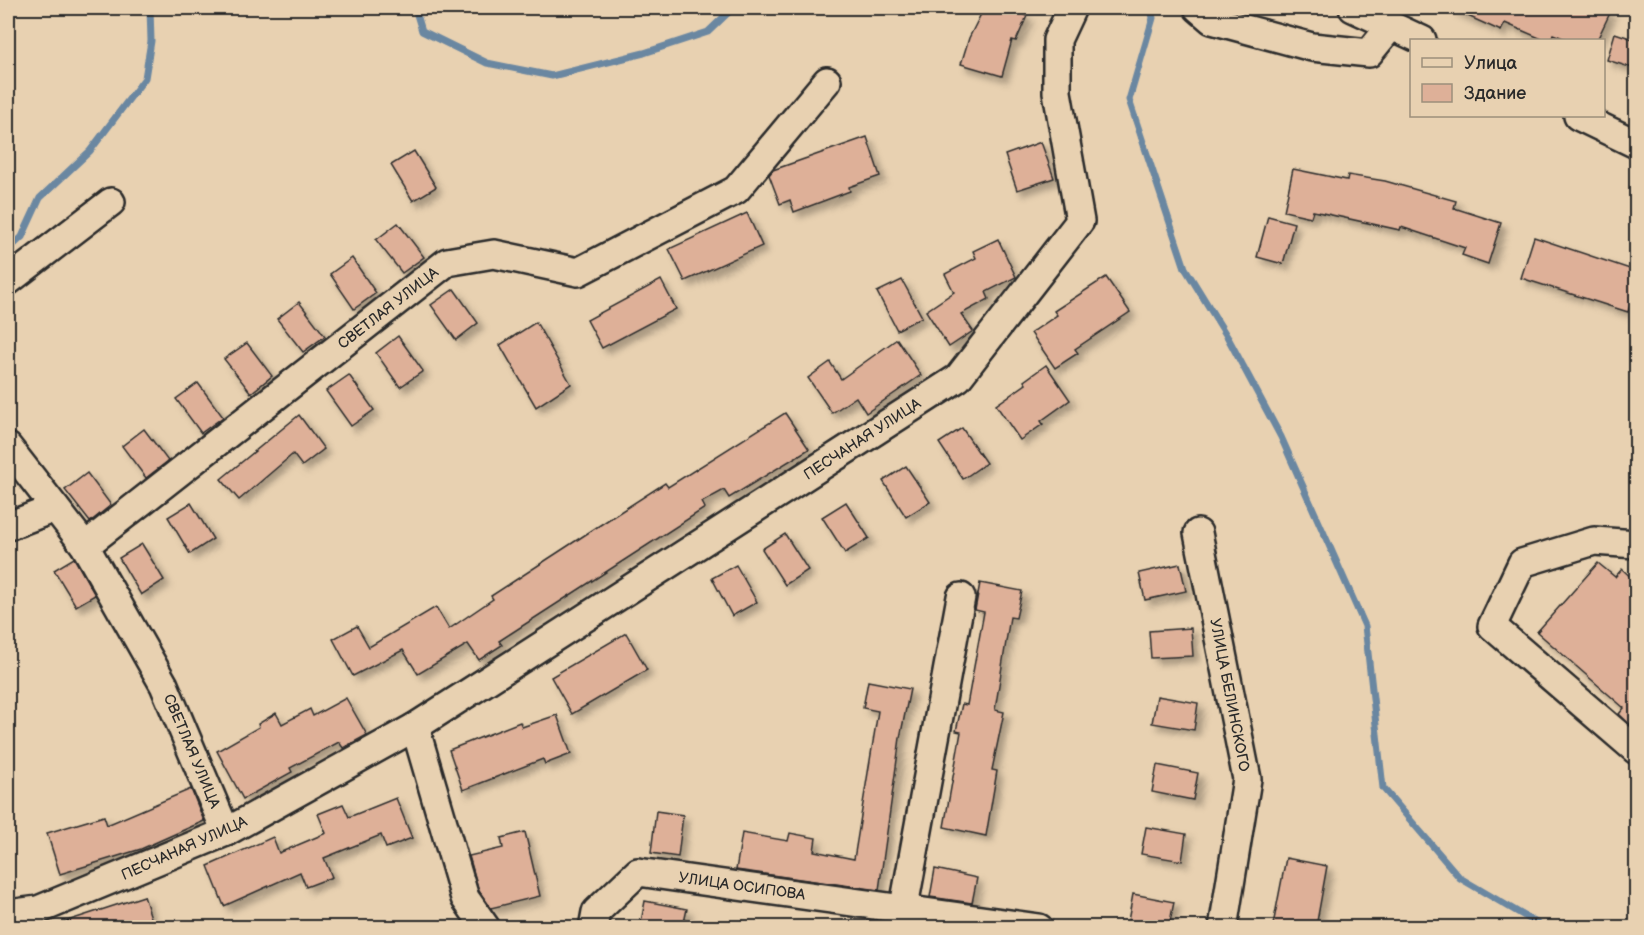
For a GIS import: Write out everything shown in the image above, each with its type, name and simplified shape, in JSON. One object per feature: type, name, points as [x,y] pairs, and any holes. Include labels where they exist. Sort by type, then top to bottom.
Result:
[{"type":"street","name":"ПЕСЧАНАЯ УЛИЦА","points":[[8,914],[38,910],[226,832],[415,727],[958,378],[1080,221],[1057,92],[1057,40],[1072,8]]},
{"type":"street","points":[[1198,8],[1212,20],[1312,47],[1369,53],[1391,26]]},
{"type":"street","points":[[1353,8],[1420,39]]},
{"type":"street","name":"СВЕТЛАЯ УЛИЦА","points":[[85,546],[447,262],[494,254],[578,272],[736,190],[827,81]]},
{"type":"street","points":[[1580,117],[1636,144]]},
{"type":"street","points":[[8,282],[111,202]]},
{"type":"street","name":"СВЕТЛАЯ УЛИЦА","points":[[8,447],[85,546],[164,685],[226,832]]},
{"type":"street","points":[[8,526],[55,508]]},
{"type":"street","name":"УЛИЦА БЕЛИНСКОГО","points":[[1198,533],[1247,778],[1223,927]]},
{"type":"street","points":[[1636,544],[1594,541],[1522,563],[1492,626],[1636,750]]},
{"type":"street","points":[[902,918],[961,597]]},
{"type":"street","points":[[415,727],[465,898],[486,927]]},
{"type":"street","name":"УЛИЦА ОСИПОВА","points":[[595,920],[638,872],[902,918],[1039,927]]},
{"type":"building","points":[[984,8],[1007,8],[1027,16],[1016,41],[1012,40],[1002,76],[961,64],[969,38]]},
{"type":"building","points":[[1450,8],[1598,8],[1610,13],[1597,39],[1566,39],[1553,34],[1551,39],[1542,39],[1505,23],[1501,31]]},
{"type":"building","points":[[1615,33],[1636,40],[1636,69],[1607,60]]},
{"type":"building","points":[[867,137],[880,176],[849,187],[850,191],[794,212],[790,200],[780,204],[769,175],[773,170]]},
{"type":"building","points":[[1041,142],[1054,178],[1017,190],[1005,155]]},
{"type":"building","points":[[414,151],[436,187],[413,201],[391,165]]},
{"type":"building","points":[[1293,169],[1347,180],[1348,175],[1385,181],[1456,201],[1454,208],[1501,223],[1488,264],[1462,255],[1465,248],[1401,227],[1400,230],[1313,211],[1311,217],[1284,211]]},
{"type":"building","points":[[747,213],[762,246],[685,281],[669,249]]},
{"type":"building","points":[[1268,216],[1294,223],[1283,264],[1257,257]]},
{"type":"building","points":[[398,223],[424,257],[402,273],[376,240]]},
{"type":"building","points":[[1534,237],[1636,271],[1636,286],[1628,312],[1521,278]]},
{"type":"building","points":[[998,239],[1016,277],[986,292],[989,299],[961,314],[973,331],[949,347],[926,311],[954,292],[945,274],[976,258],[973,251]]},
{"type":"building","points":[[352,258],[376,293],[354,309],[330,274]]},
{"type":"building","points":[[1106,277],[1130,312],[1075,349],[1078,353],[1055,368],[1031,333],[1057,315],[1054,311]]},
{"type":"building","points":[[661,280],[676,309],[602,348],[587,320]]},
{"type":"building","points":[[902,280],[922,317],[897,330],[877,292]]},
{"type":"building","points":[[454,289],[478,323],[456,340],[431,305]]},
{"type":"building","points":[[299,302],[325,336],[303,352],[277,319]]},
{"type":"building","points":[[536,322],[571,384],[536,407],[500,345]]},
{"type":"building","points":[[398,336],[423,371],[400,387],[376,353]]},
{"type":"building","points":[[897,339],[921,375],[866,413],[856,397],[832,413],[808,378],[830,362],[841,379]]},
{"type":"building","points":[[247,343],[272,376],[251,393],[224,359]]},
{"type":"building","points":[[1046,365],[1070,400],[1041,421],[1043,424],[1020,440],[996,405],[1026,384],[1024,381]]},
{"type":"building","points":[[349,375],[374,410],[351,426],[326,391]]},
{"type":"building","points":[[198,383],[223,417],[201,433],[176,399]]},
{"type":"building","points":[[785,413],[809,449],[729,498],[724,490],[702,502],[705,508],[499,641],[502,645],[479,660],[468,644],[418,674],[403,650],[353,676],[333,639],[357,626],[369,647],[436,607],[449,629],[493,599],[491,596],[665,483],[668,487]]},
{"type":"building","points":[[299,415],[324,449],[302,466],[293,454],[239,500],[221,479]]},
{"type":"building","points":[[962,428],[986,463],[963,479],[939,443]]},
{"type":"building","points":[[144,429],[168,461],[146,478],[122,446]]},
{"type":"building","points":[[906,466],[930,502],[906,517],[883,481]]},
{"type":"building","points":[[87,473],[111,505],[90,522],[65,490]]},
{"type":"building","points":[[846,502],[869,538],[845,553],[822,517]]},
{"type":"building","points":[[191,503],[213,539],[190,554],[168,517]]},
{"type":"building","points":[[785,534],[808,570],[785,585],[762,549]]},
{"type":"building","points":[[142,544],[164,580],[141,595],[119,558]]},
{"type":"building","points":[[74,558],[95,595],[76,606],[54,570]]},
{"type":"building","points":[[1598,563],[1615,577],[1622,569],[1636,582],[1636,730],[1619,714],[1624,708],[1537,632]]},
{"type":"building","points":[[1180,564],[1186,591],[1145,600],[1139,573]]},
{"type":"building","points":[[736,565],[757,602],[732,616],[712,578]]},
{"type":"building","points":[[980,583],[1022,591],[1016,618],[1010,617],[995,710],[1004,712],[992,770],[997,771],[986,836],[944,827],[961,732],[956,731],[962,704],[967,705],[984,612],[975,610]]},
{"type":"building","points":[[1191,628],[1193,656],[1151,658],[1149,631]]},
{"type":"building","points":[[626,633],[647,670],[572,714],[551,677]]},
{"type":"building","points":[[868,681],[910,689],[900,738],[879,890],[736,870],[742,833],[788,841],[790,833],[816,838],[814,851],[854,859],[878,711],[863,708]]},
{"type":"building","points":[[1157,696],[1198,703],[1194,730],[1152,723]]},
{"type":"building","points":[[346,698],[367,735],[343,748],[339,742],[290,768],[292,772],[243,799],[217,751],[259,727],[258,724],[276,713],[282,724],[310,709],[313,716]]},
{"type":"building","points":[[557,715],[571,754],[545,764],[543,759],[463,790],[449,750],[520,722],[522,727]]},
{"type":"building","points":[[1157,765],[1198,773],[1193,800],[1152,792]]},
{"type":"building","points":[[191,789],[204,821],[141,849],[60,874],[47,833],[104,816],[107,825]]},
{"type":"building","points":[[396,798],[412,838],[386,848],[381,835],[324,858],[332,877],[306,887],[300,872],[224,906],[208,866],[273,837],[279,853],[326,833],[318,814],[343,804],[349,817]]},
{"type":"building","points":[[656,811],[683,815],[678,857],[651,853]]},
{"type":"building","points":[[1146,827],[1186,834],[1182,861],[1141,854]]},
{"type":"building","points":[[525,832],[540,896],[491,908],[479,891],[469,856],[503,848],[501,838]]},
{"type":"building","points":[[1286,858],[1327,866],[1316,927],[1273,925]]},
{"type":"building","points":[[935,869],[977,878],[972,903],[930,897]]},
{"type":"building","points":[[1133,894],[1174,902],[1169,927],[1128,921]]},
{"type":"building","points":[[144,896],[154,927],[59,927],[58,924]]},
{"type":"building","points":[[645,901],[687,909],[683,927],[640,927]]},
{"type":"waterway","points":[[8,250],[22,237],[40,198],[90,151],[145,78],[151,41],[150,8]]},
{"type":"waterway","points":[[415,8],[422,31],[487,63],[552,76],[644,53],[708,32],[733,8]]},
{"type":"waterway","points":[[1151,8],[1153,18],[1129,100],[1185,268],[1228,338],[1281,437],[1365,626],[1383,788],[1460,878],[1545,928]]}]
